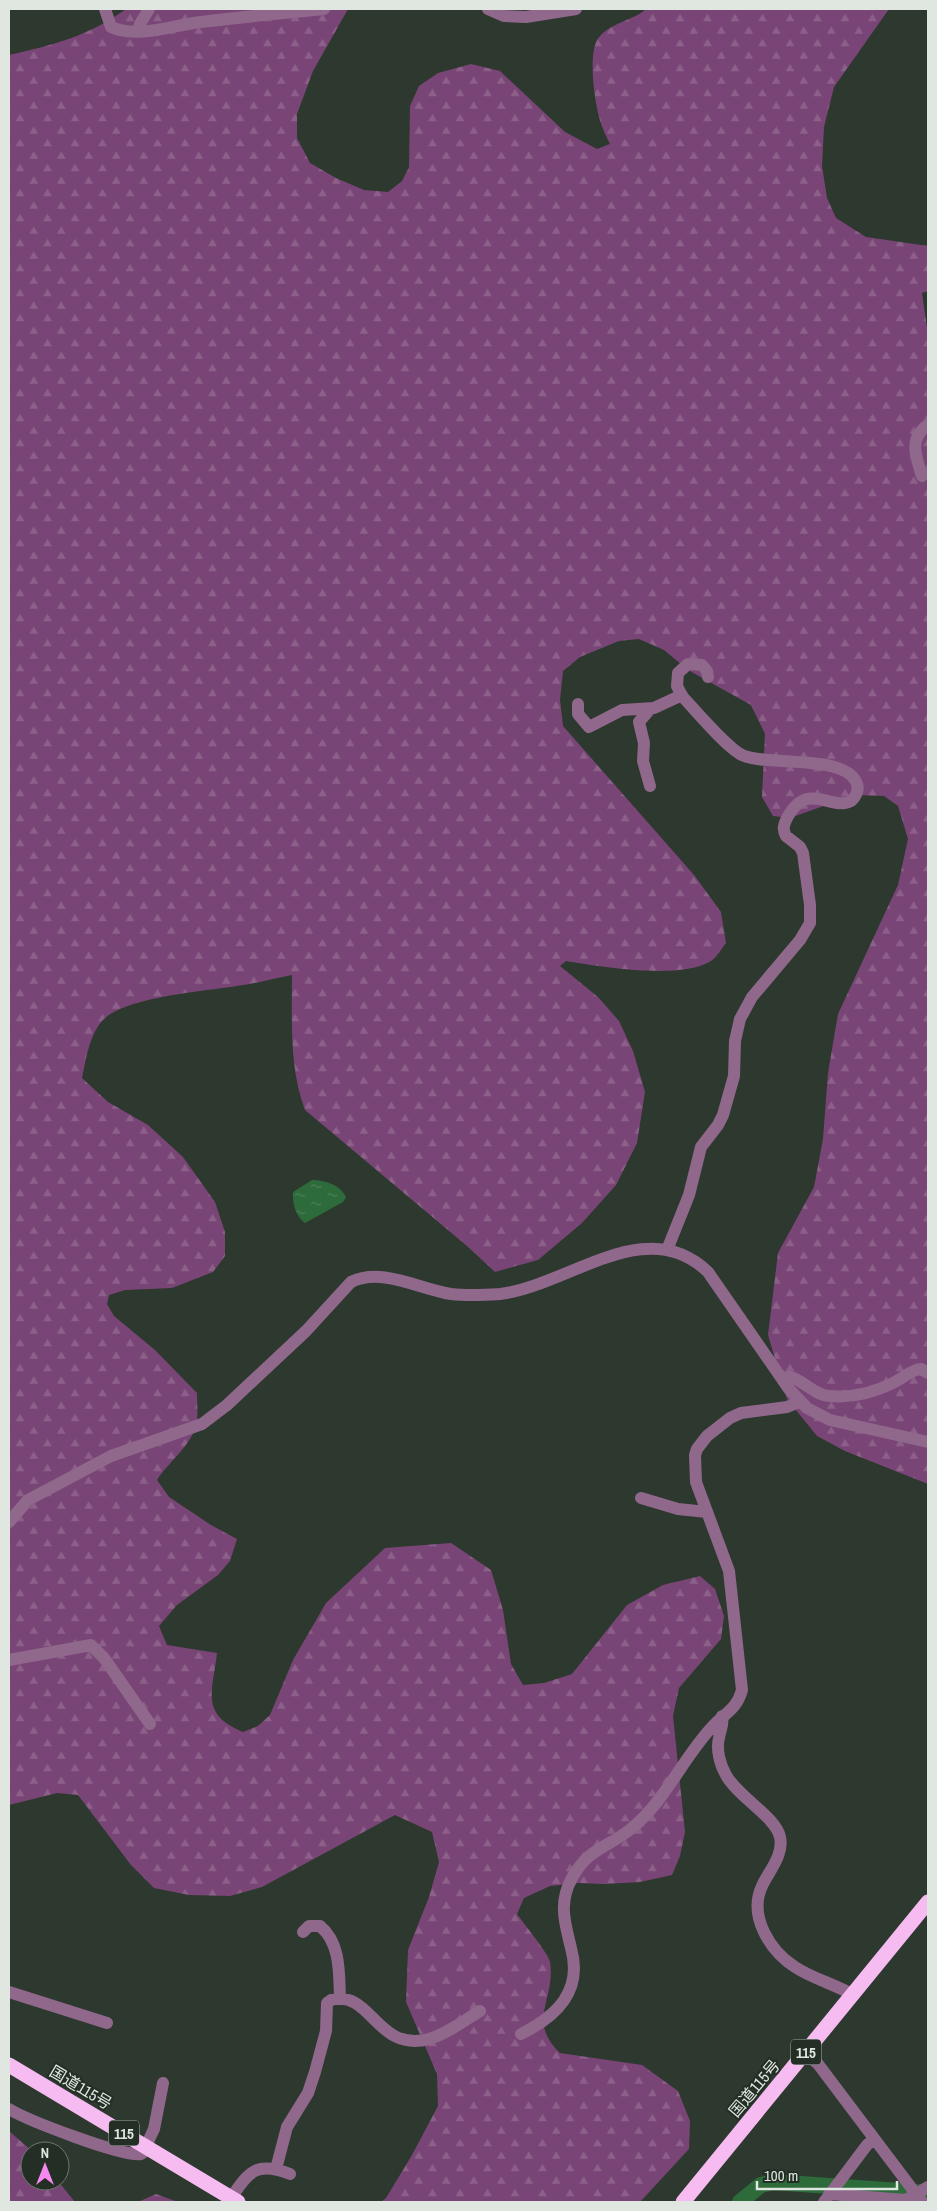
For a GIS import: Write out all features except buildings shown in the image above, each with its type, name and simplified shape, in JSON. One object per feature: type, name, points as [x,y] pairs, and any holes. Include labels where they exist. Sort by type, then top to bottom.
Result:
[{"type":"highway","name":"国道115号","points":[[683,2202],[928,1902]]},
{"type":"highway","name":"国道115号","points":[[9,2065],[234,2200]]},
{"type":"street","points":[[105,9],[111,27],[118,31],[149,32],[199,22],[324,9]]},
{"type":"street","points":[[138,31],[140,24],[150,9]]},
{"type":"street","points":[[488,9],[504,16],[526,16],[576,9]]},
{"type":"street","points":[[922,476],[916,449],[916,437],[920,430],[928,425]]},
{"type":"street","points":[[667,1250],[689,1196],[701,1147],[718,1125],[723,1115],[734,1076],[735,1041],[740,1019],[752,997],[800,940],[810,923],[810,905],[804,853],[800,847],[786,836],[784,824],[793,808],[806,799],[817,798],[846,803],[854,798],[857,790],[857,784],[849,774],[832,767],[817,763],[749,758],[738,754],[682,695],[677,681],[678,672],[688,664],[702,665],[707,671],[708,677]]},
{"type":"street","points":[[578,704],[578,714],[589,726],[626,709],[650,709],[682,695]]},
{"type":"street","points":[[650,709],[640,722],[644,743],[643,761],[650,786]]},
{"type":"street","points":[[9,1522],[28,1500],[111,1456],[202,1424],[227,1405],[306,1331],[351,1282],[359,1278],[374,1275],[452,1294],[502,1294],[626,1252],[649,1248],[683,1254],[697,1262],[708,1272],[799,1402],[813,1412],[830,1420],[928,1442]]},
{"type":"street","points":[[782,1379],[789,1376],[794,1377],[818,1394],[844,1397],[877,1389],[916,1370],[921,1369],[928,1373]]},
{"type":"street","points":[[521,2034],[549,2018],[558,2009],[571,1988],[574,1968],[573,1954],[563,1914],[565,1894],[572,1878],[592,1852],[624,1833],[644,1816],[701,1739],[722,1716],[737,1705],[742,1690],[729,1571],[696,1482],[697,1449],[718,1426],[741,1413],[787,1407],[799,1402]]},
{"type":"street","points":[[641,1498],[678,1509],[707,1512]]},
{"type":"street","points":[[9,1660],[92,1644],[150,1724]]},
{"type":"street","points":[[722,1716],[724,1722],[718,1746],[725,1774],[741,1795],[773,1825],[780,1836],[779,1854],[759,1894],[759,1918],[763,1931],[778,1954],[795,1968],[853,1995]]},
{"type":"street","points":[[303,1932],[309,1926],[320,1926],[331,1935],[334,1942],[339,1974],[340,1999]]},
{"type":"street","points":[[9,1992],[107,2023]]},
{"type":"street","points":[[276,2169],[287,2127],[304,2100],[316,2072],[326,2031],[327,2003],[334,1998],[356,2003],[364,2008],[389,2034],[416,2041],[439,2035],[480,2011]]},
{"type":"street","points":[[806,2053],[818,2064],[919,2199]]},
{"type":"street","points":[[9,2109],[59,2131],[128,2153],[141,2154],[148,2147],[154,2129],[163,2083]]},
{"type":"street","points":[[826,2198],[867,2145],[874,2139]]},
{"type":"street","points":[[234,2200],[250,2172],[259,2169],[276,2169],[290,2174]]},
{"type":"street","points":[[826,2198],[919,2199],[928,2187]]},
{"type":"green space","points":[[126,9],[348,9],[313,71],[297,114],[297,138],[310,163],[336,178],[364,190],[388,192],[402,181],[409,167],[410,106],[419,86],[438,73],[471,64],[500,71],[565,132],[597,149],[610,144],[599,118],[593,80],[593,53],[596,43],[605,31],[646,9],[889,9],[834,87],[824,127],[822,166],[827,198],[836,218],[866,237],[928,246],[928,291],[922,293],[928,335],[928,1484],[845,1451],[817,1436],[787,1399],[768,1335],[778,1253],[814,1187],[823,1139],[828,1073],[838,1014],[898,885],[908,839],[898,806],[884,796],[854,795],[790,818],[773,816],[762,797],[765,734],[751,705],[688,670],[664,650],[639,639],[619,641],[580,657],[563,671],[560,700],[563,726],[694,875],[721,912],[726,943],[711,961],[697,967],[680,970],[620,969],[566,961],[560,966],[598,997],[619,1021],[633,1051],[645,1092],[637,1143],[616,1185],[582,1223],[538,1260],[495,1272],[467,1246],[305,1110],[296,1077],[292,1043],[292,975],[249,984],[148,1000],[114,1012],[103,1020],[94,1033],[82,1078],[108,1102],[148,1125],[183,1157],[215,1202],[225,1232],[225,1256],[213,1272],[172,1288],[125,1290],[109,1295],[107,1304],[114,1316],[155,1350],[197,1393],[197,1421],[195,1430],[186,1445],[157,1480],[169,1497],[211,1525],[237,1539],[230,1561],[218,1575],[177,1605],[159,1626],[167,1645],[217,1653],[212,1700],[214,1709],[229,1725],[243,1732],[258,1726],[270,1715],[293,1660],[326,1603],[385,1548],[451,1543],[491,1570],[503,1610],[511,1664],[523,1685],[544,1683],[572,1674],[627,1605],[663,1585],[700,1576],[715,1589],[724,1616],[721,1639],[679,1688],[673,1716],[685,1832],[680,1856],[672,1875],[640,1882],[579,1883],[550,1886],[524,1898],[517,1914],[549,1958],[551,1975],[543,2020],[550,2041],[560,2053],[642,2065],[678,2091],[690,2121],[689,2149],[640,2202],[381,2202],[386,2198],[412,2155],[438,2106],[437,2074],[406,2002],[408,1950],[429,1897],[439,1862],[432,1832],[395,1815],[262,1887],[230,1896],[189,1895],[154,1888],[131,1865],[78,1795],[57,1793],[9,1805],[9,55],[84,33]]},
{"type":"green space","points":[[9,2131],[20,2141],[20,2191],[66,2191],[75,2202],[9,2202]]},
{"type":"green space","points":[[156,2194],[178,2202],[138,2202]]},
{"type":"water","points":[[312,1180],[332,1184],[340,1189],[346,1197],[343,1202],[305,1223],[295,1209],[293,1192]]},
{"type":"waterway","points":[[740,2202],[761,2185],[773,2182],[928,2193]]}]
